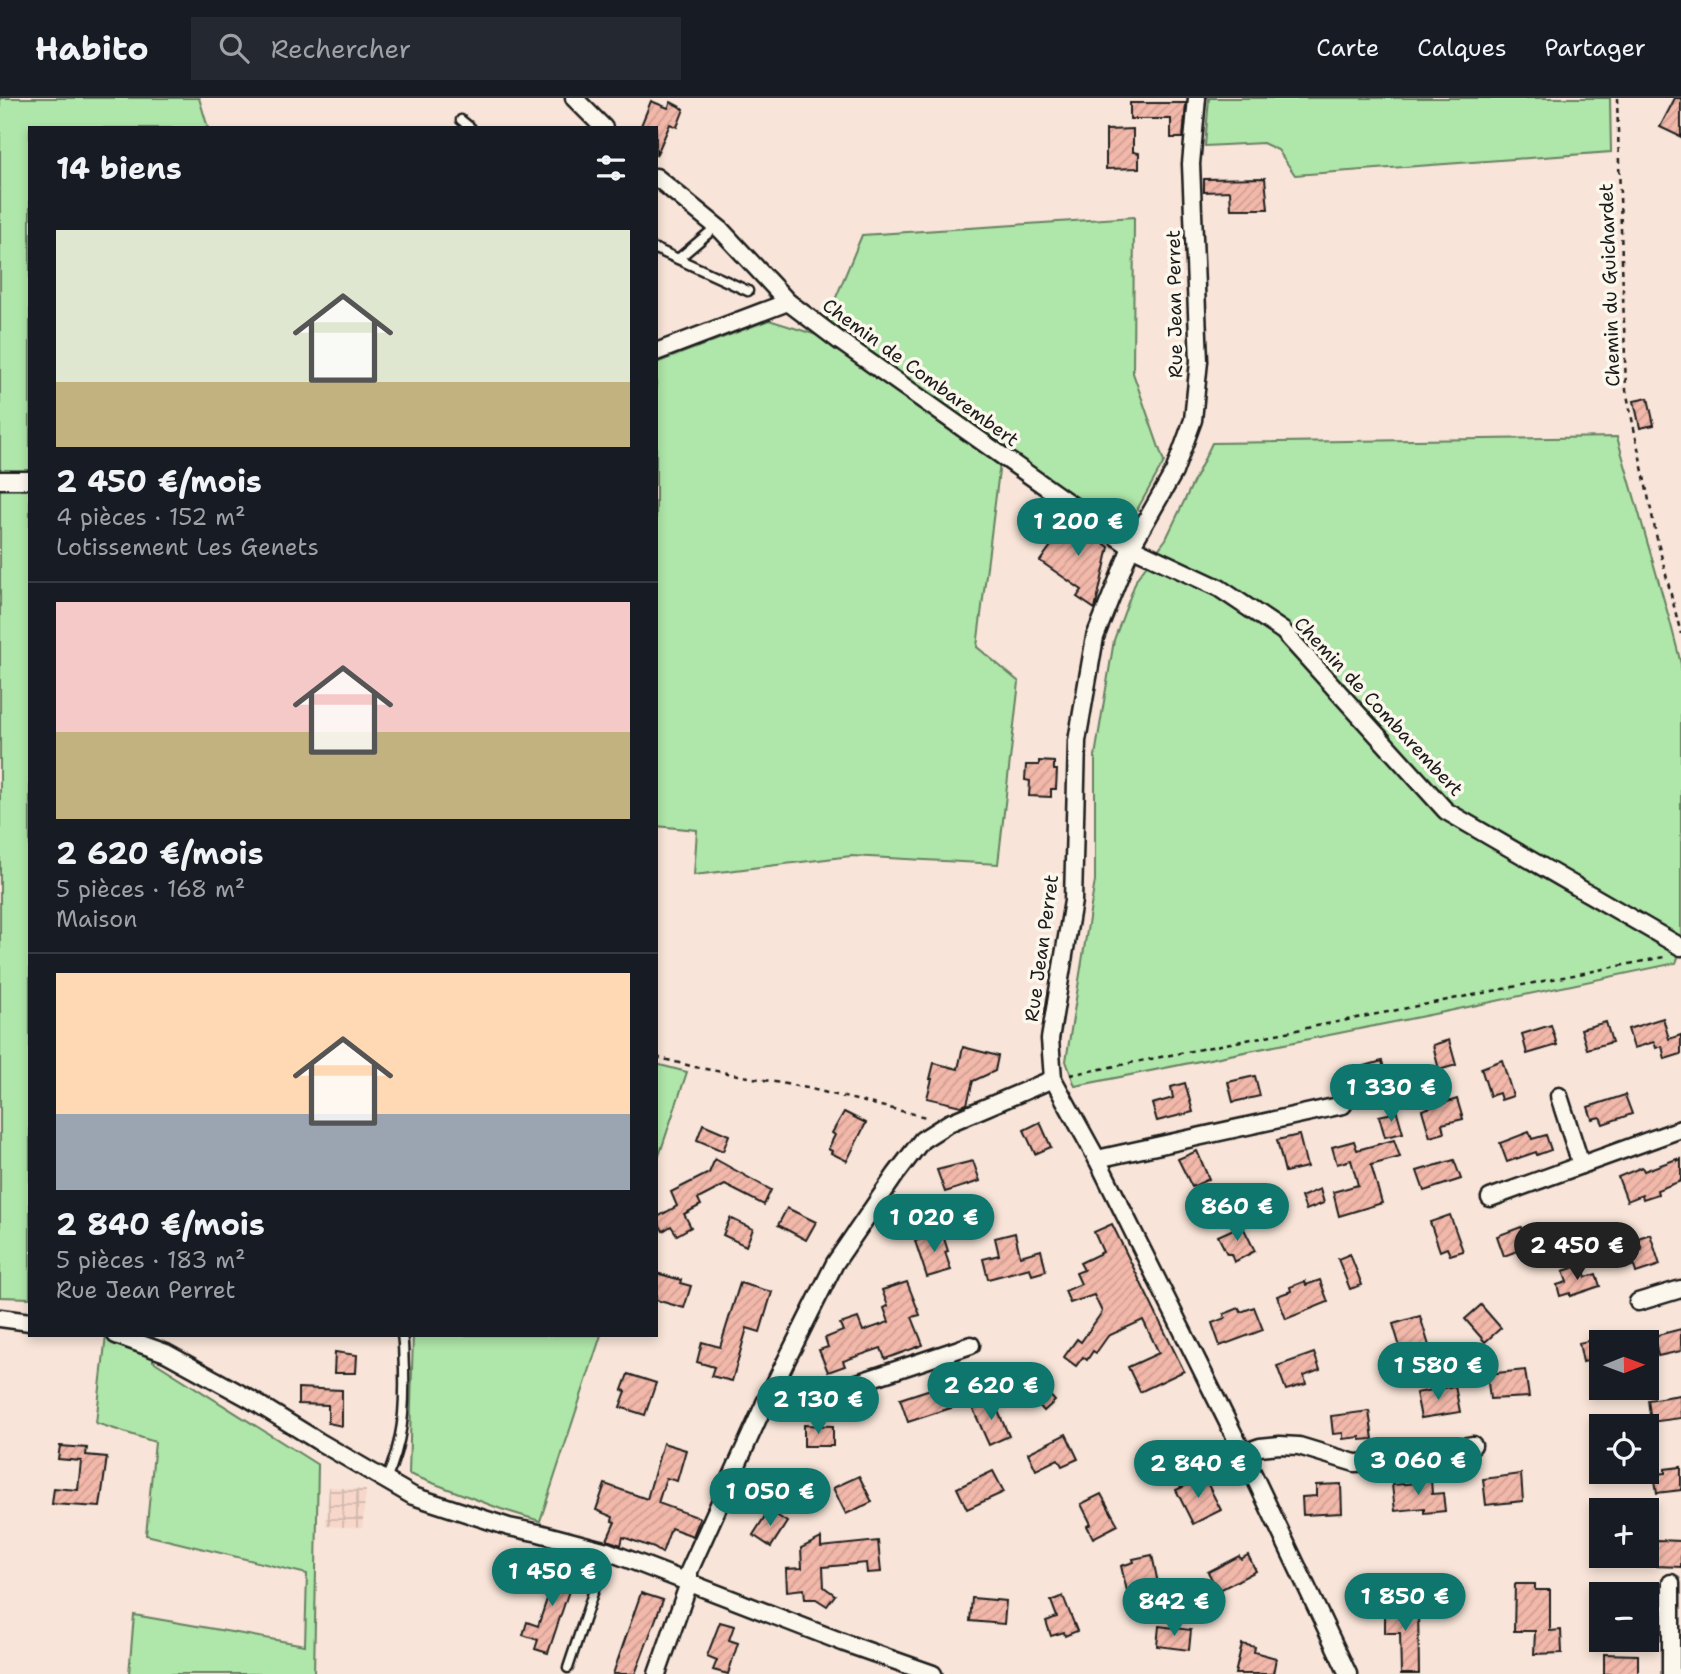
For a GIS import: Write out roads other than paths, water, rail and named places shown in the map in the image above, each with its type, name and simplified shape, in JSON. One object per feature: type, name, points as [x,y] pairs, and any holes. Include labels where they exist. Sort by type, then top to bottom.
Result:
[{"type":"street","points":[[574,98],[602,126]]},
{"type":"street","name":"Rue Jean Perret","points":[[1197,98],[1191,164],[1199,361],[1193,420],[1174,471],[1131,547],[1095,637],[1077,741],[1073,901],[1050,1039],[1053,1079],[1097,1159],[1243,1453],[1348,1674]]},
{"type":"street","name":"Chemin de Combarembert","points":[[658,179],[717,226],[788,302],[852,350],[1131,547],[1219,587],[1283,631],[1446,811],[1674,951]]},
{"type":"street","points":[[658,351],[788,302]]},
{"type":"street","points":[[0,480],[28,480]]},
{"type":"street","points":[[657,1674],[689,1583],[689,1571],[765,1403],[835,1263],[922,1140],[950,1123],[1053,1079]]},
{"type":"street","points":[[1559,1096],[1581,1165]]},
{"type":"street","points":[[1097,1159],[1343,1104]]},
{"type":"street","points":[[1490,1198],[1681,1129]]},
{"type":"street","points":[[1638,1302],[1681,1289]]},
{"type":"street","points":[[0,1318],[28,1322]]},
{"type":"street","points":[[122,1337],[166,1353],[250,1399],[413,1496],[509,1527],[607,1551],[933,1674]]},
{"type":"street","points":[[765,1403],[779,1409],[971,1345]]},
{"type":"street","points":[[1243,1453],[1260,1447],[1298,1446],[1355,1462],[1376,1462],[1473,1445]]},
{"type":"street","points":[[1671,1583],[1671,1674]]},
{"type":"lane","points":[[461,120],[468,126]]},
{"type":"lane","points":[[678,259],[717,226]]},
{"type":"lane","points":[[658,250],[748,291]]},
{"type":"lane","points":[[386,1480],[394,1462],[403,1426],[402,1337]]},
{"type":"lane","points":[[568,1668],[607,1551]]}]
